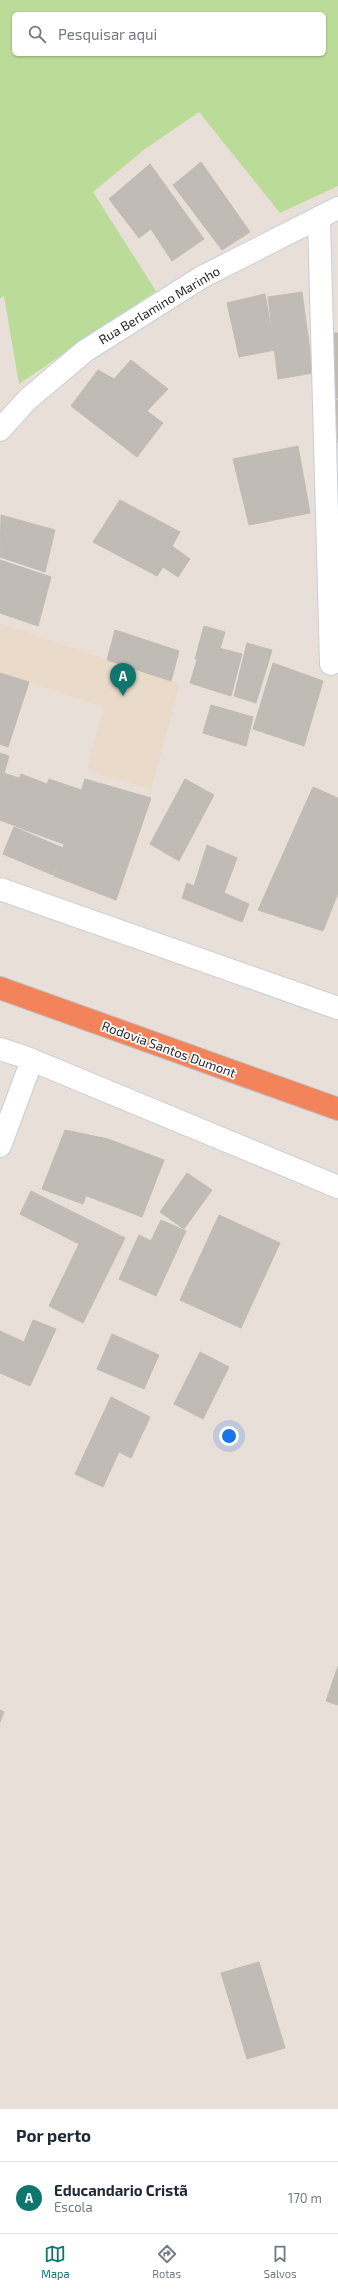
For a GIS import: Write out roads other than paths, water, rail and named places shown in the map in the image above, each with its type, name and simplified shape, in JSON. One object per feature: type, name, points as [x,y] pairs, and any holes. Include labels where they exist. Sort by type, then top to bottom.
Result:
[{"type":"highway","name":"Rodovia Santos Dumont","points":[[0,988],[338,1109]]},
{"type":"street","name":"Rua Berlamino Marinho","points":[[0,430],[28,399],[84,351],[202,277],[319,219],[338,208]]},
{"type":"street","points":[[319,219],[331,664]]},
{"type":"street","points":[[0,889],[338,1008]]},
{"type":"street","points":[[0,1049],[32,1060],[338,1187]]},
{"type":"street","points":[[0,1146],[32,1060]]},
{"type":"place","name":"Educandario Cristã","points":[[123,696]]}]
